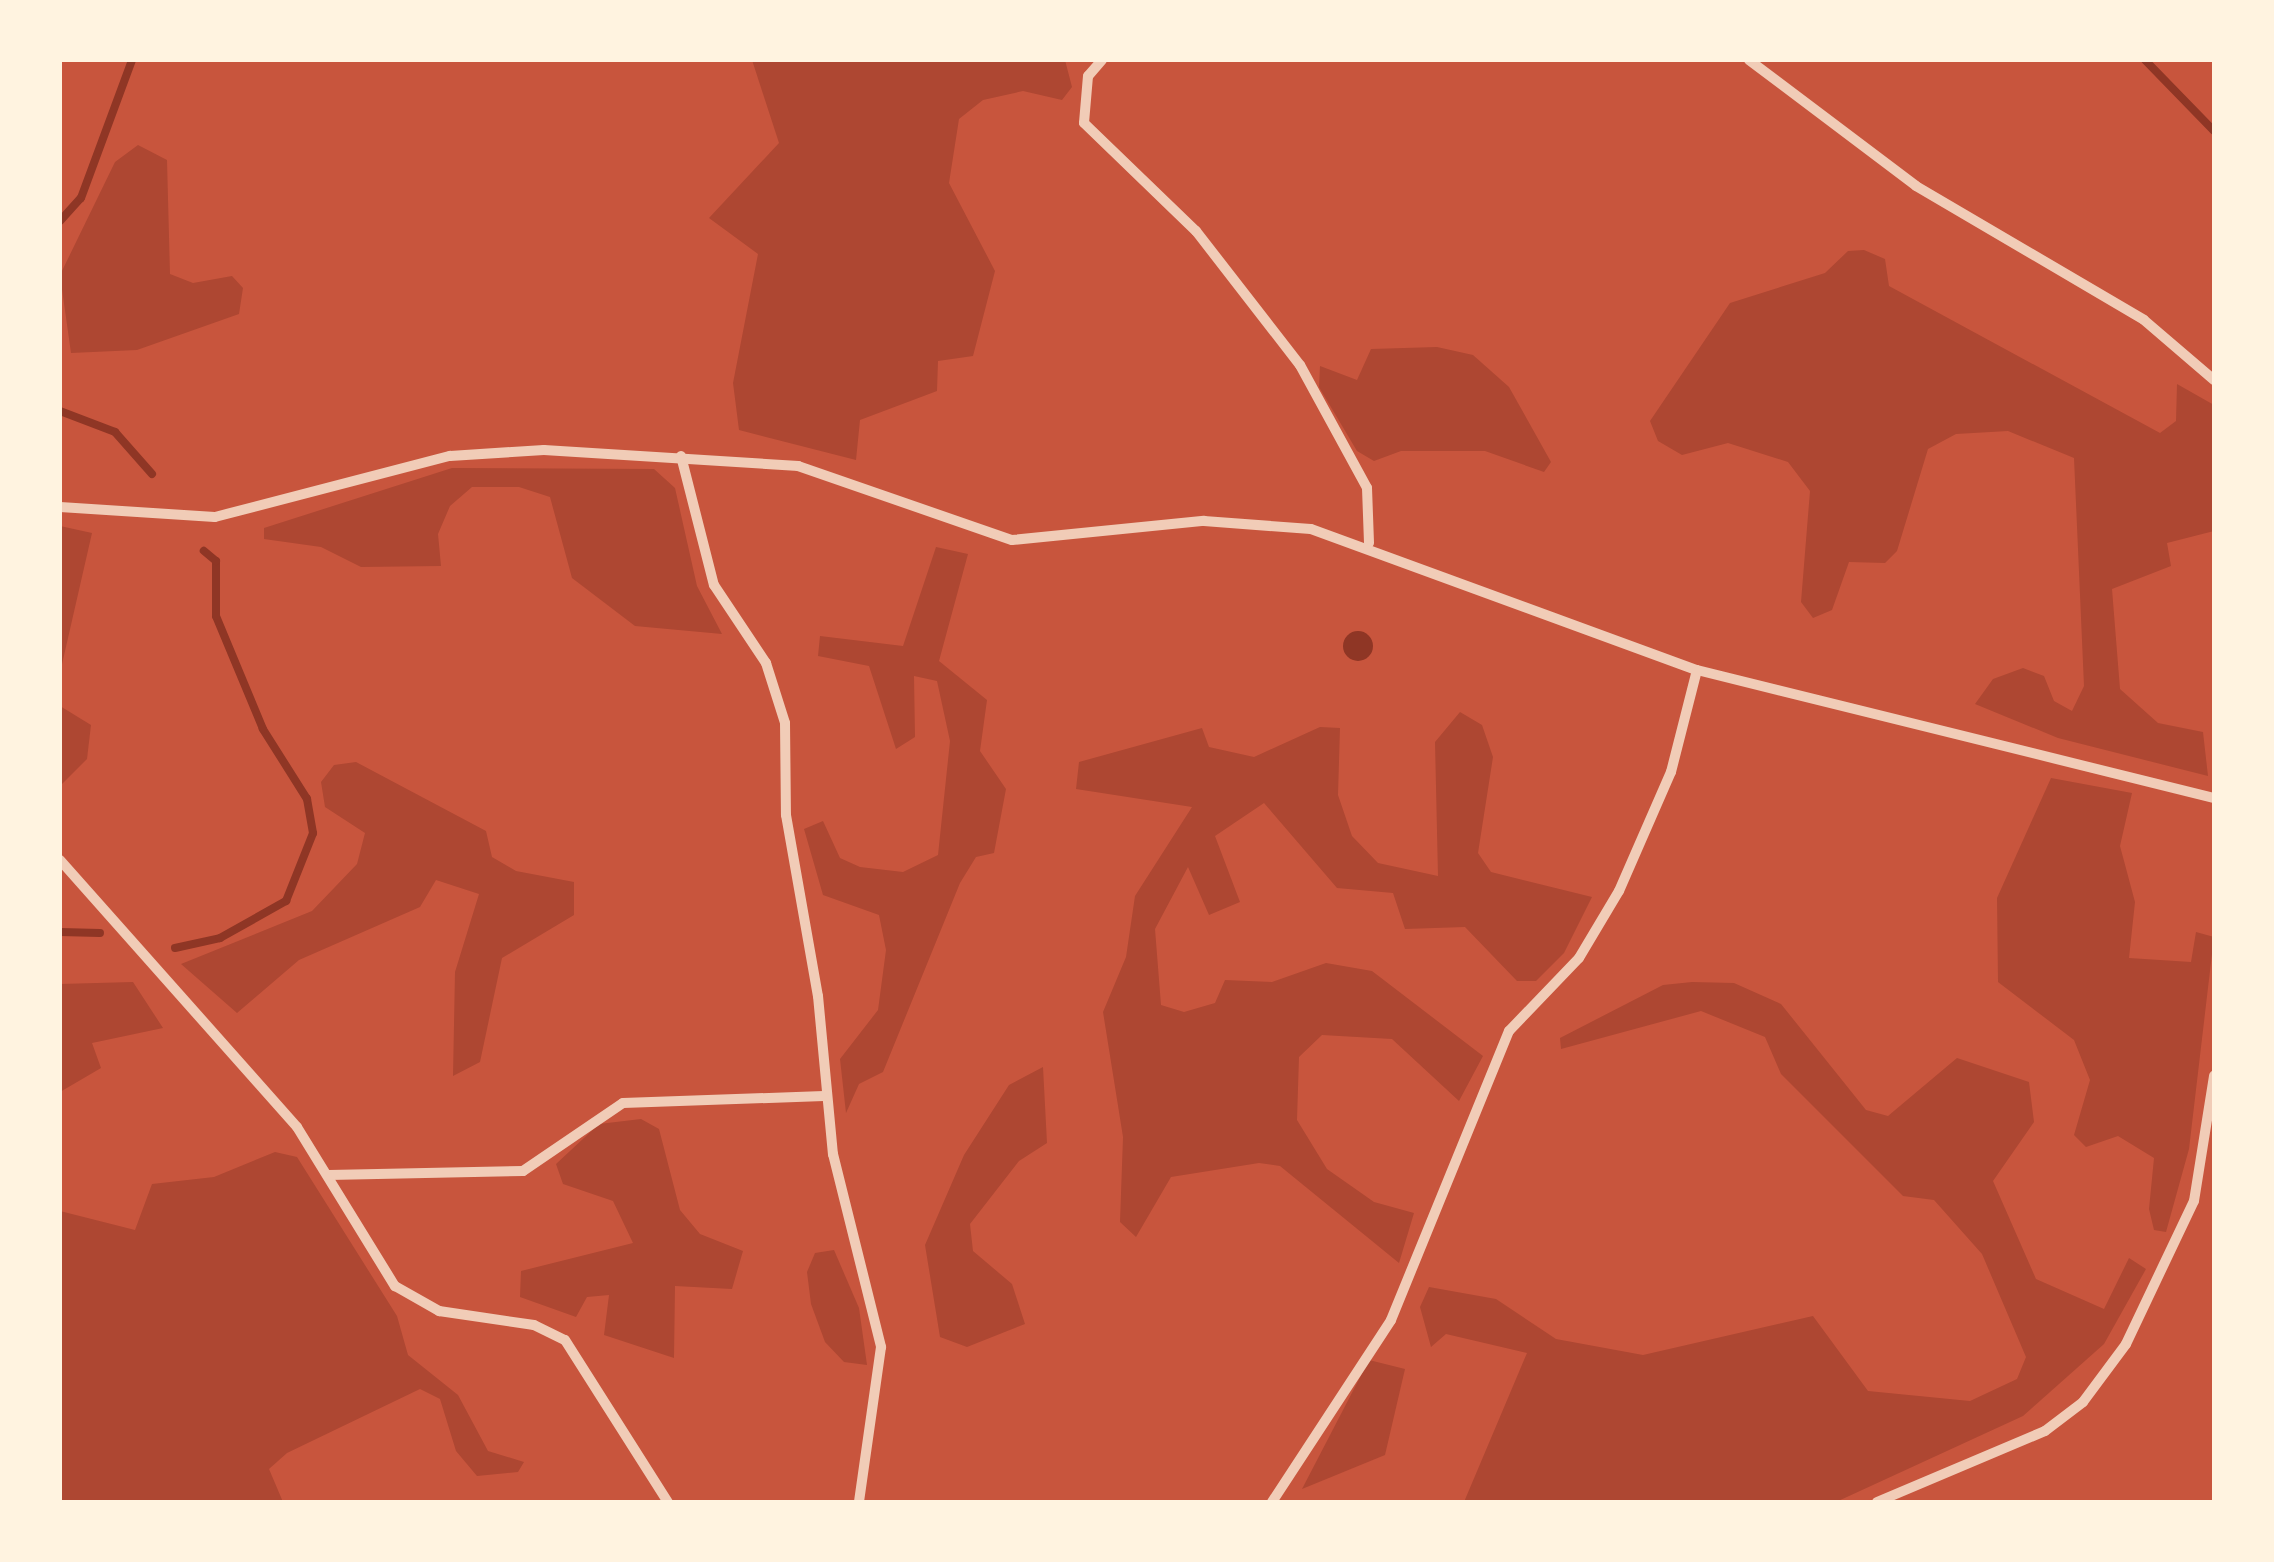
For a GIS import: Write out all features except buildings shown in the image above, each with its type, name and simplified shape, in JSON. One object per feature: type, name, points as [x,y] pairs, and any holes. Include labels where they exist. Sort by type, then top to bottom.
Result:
[{"type":"street","points":[[1102,60],[1088,76],[1084,123],[1196,231],[1300,365],[1367,488],[1368,543]]},
{"type":"street","points":[[1749,60],[1916,186],[2144,320],[2214,380]]},
{"type":"street","points":[[60,507],[215,516],[450,456],[682,456],[798,466],[982,536],[1222,522],[1368,543],[1697,670],[2214,798]]},
{"type":"street","points":[[682,456],[714,585],[766,663],[785,723],[786,815],[818,996],[824,1096],[881,1347],[860,1502]]},
{"type":"street","points":[[1272,1502],[1391,1320],[1509,1031],[1579,958],[1619,891],[1670,772],[1697,670]]},
{"type":"street","points":[[60,860],[270,1094],[329,1175],[394,1286],[414,1302],[534,1325],[565,1340],[668,1502]]},
{"type":"street","points":[[1877,1502],[2045,1431],[2091,1391],[2126,1344],[2194,1201],[2214,1076]]},
{"type":"street","points":[[329,1175],[523,1170],[623,1102],[824,1096]]},
{"type":"shaded area","points":[[752,60],[1065,60],[1072,87],[1062,100],[1023,91],[983,100],[959,119],[949,183],[995,271],[973,356],[938,361],[937,391],[860,420],[856,460],[739,430],[733,383],[758,254],[709,218],[779,143]]},
{"type":"shaded area","points":[[138,145],[167,160],[170,274],[193,283],[232,276],[243,288],[239,314],[137,350],[71,353],[60,275],[115,162]]},
{"type":"shaded area","points":[[1864,250],[1885,259],[1889,286],[2160,433],[2176,421],[2177,384],[2214,405],[2214,531],[2167,543],[2171,566],[2112,589],[2120,689],[2158,723],[2203,732],[2208,776],[2058,738],[1975,704],[1993,679],[2023,668],[2044,676],[2054,701],[2072,711],[2084,686],[2074,458],[2008,431],[1956,434],[1928,449],[1897,551],[1885,563],[1849,562],[1832,610],[1813,618],[1801,602],[1810,491],[1788,462],[1728,443],[1682,455],[1658,441],[1650,421],[1730,303],[1825,273],[1848,251]]},
{"type":"shaded area","points":[[1437,347],[1473,355],[1509,387],[1551,462],[1544,472],[1485,451],[1401,451],[1374,461],[1357,451],[1319,387],[1320,366],[1357,380],[1371,349]]},
{"type":"shaded area","points":[[452,468],[654,469],[675,488],[697,586],[722,634],[635,626],[572,578],[550,497],[519,487],[472,487],[450,506],[438,534],[441,566],[361,567],[321,547],[264,539],[264,528]]},
{"type":"shaded area","points":[[60,526],[92,533],[60,673]]},
{"type":"shaded area","points":[[936,547],[968,554],[939,661],[987,700],[980,751],[1006,789],[994,853],[976,857],[960,883],[883,1072],[859,1084],[846,1113],[840,1059],[878,1010],[886,950],[879,915],[823,895],[804,829],[823,821],[840,858],[860,867],[903,872],[938,855],[950,741],[937,681],[914,676],[915,737],[896,749],[869,666],[818,656],[820,636],[903,646]]},
{"type":"shaded area","points":[[1358,631],[1369,635],[1373,646],[1369,657],[1358,661],[1347,657],[1343,646],[1347,635]]},
{"type":"shaded area","points":[[60,706],[91,725],[87,759],[60,786]]},
{"type":"shaded area","points":[[1460,712],[1482,725],[1493,757],[1478,853],[1491,872],[1592,897],[1564,953],[1536,981],[1517,981],[1465,927],[1405,929],[1393,893],[1337,888],[1264,803],[1215,836],[1240,902],[1209,915],[1188,867],[1155,929],[1161,1005],[1184,1012],[1215,1003],[1225,980],[1272,982],[1326,963],[1372,971],[1483,1056],[1459,1101],[1392,1039],[1322,1035],[1299,1057],[1297,1120],[1327,1169],[1374,1202],[1414,1213],[1399,1263],[1280,1166],[1259,1163],[1171,1177],[1136,1237],[1120,1222],[1123,1137],[1103,1012],[1126,957],[1135,896],[1192,807],[1076,789],[1079,762],[1202,728],[1209,747],[1254,757],[1320,727],[1340,728],[1338,795],[1352,836],[1378,863],[1438,876],[1435,742]]},
{"type":"shaded area","points":[[356,762],[486,831],[492,857],[516,871],[574,882],[574,915],[502,958],[480,1062],[453,1076],[455,972],[479,894],[436,880],[420,907],[299,960],[237,1013],[181,964],[312,911],[357,864],[365,833],[325,807],[321,782],[334,765]]},
{"type":"shaded area","points":[[2051,778],[2132,793],[2120,846],[2135,902],[2129,958],[2191,962],[2196,932],[2214,937],[2189,1149],[2166,1232],[2154,1230],[2149,1209],[2154,1158],[2118,1136],[2086,1147],[2074,1135],[2090,1080],[2074,1040],[1998,982],[1997,898]]},
{"type":"shaded area","points":[[133,982],[163,1028],[92,1043],[101,1068],[60,1092],[60,984]]},
{"type":"shaded area","points":[[1734,983],[1781,1004],[1866,1110],[1888,1116],[1957,1058],[2029,1082],[2034,1122],[1993,1181],[2036,1279],[2104,1309],[2129,1258],[2146,1269],[2104,1344],[2023,1416],[1836,1502],[1464,1502],[1527,1353],[1446,1334],[1431,1347],[1420,1307],[1429,1287],[1496,1299],[1556,1339],[1643,1355],[1813,1316],[1868,1391],[1970,1401],[2017,1379],[2026,1357],[1982,1254],[1934,1200],[1903,1196],[1781,1074],[1765,1037],[1701,1011],[1561,1049],[1560,1038],[1663,985]]},
{"type":"shaded area","points":[[1043,1067],[1047,1143],[1019,1161],[970,1224],[973,1251],[1012,1284],[1025,1324],[967,1347],[940,1337],[925,1245],[964,1155],[1009,1085]]},
{"type":"shaded area","points":[[641,1119],[659,1129],[680,1210],[700,1234],[743,1251],[732,1289],[675,1286],[674,1358],[604,1335],[609,1295],[587,1297],[576,1317],[520,1297],[521,1271],[633,1243],[613,1201],[563,1184],[556,1164],[599,1124]]},
{"type":"shaded area","points":[[275,1152],[297,1157],[397,1316],[408,1355],[458,1395],[488,1451],[524,1462],[518,1472],[477,1476],[456,1451],[440,1399],[420,1389],[287,1453],[269,1469],[283,1502],[60,1502],[60,1211],[135,1230],[152,1184],[214,1177]]},
{"type":"shaded area","points":[[834,1250],[859,1308],[867,1365],[844,1362],[825,1342],[811,1304],[807,1272],[815,1253]]},
{"type":"shaded area","points":[[1369,1360],[1405,1369],[1385,1455],[1302,1489]]},
{"type":"waterway","points":[[60,221],[81,198],[132,60]]},
{"type":"waterway","points":[[2145,60],[2214,131]]},
{"type":"waterway","points":[[60,411],[115,432],[152,474]]},
{"type":"waterway","points":[[175,948],[220,938],[286,901],[313,833],[307,799],[263,729],[216,616],[216,561],[204,551]]},
{"type":"waterway","points":[[60,932],[100,933]]}]
